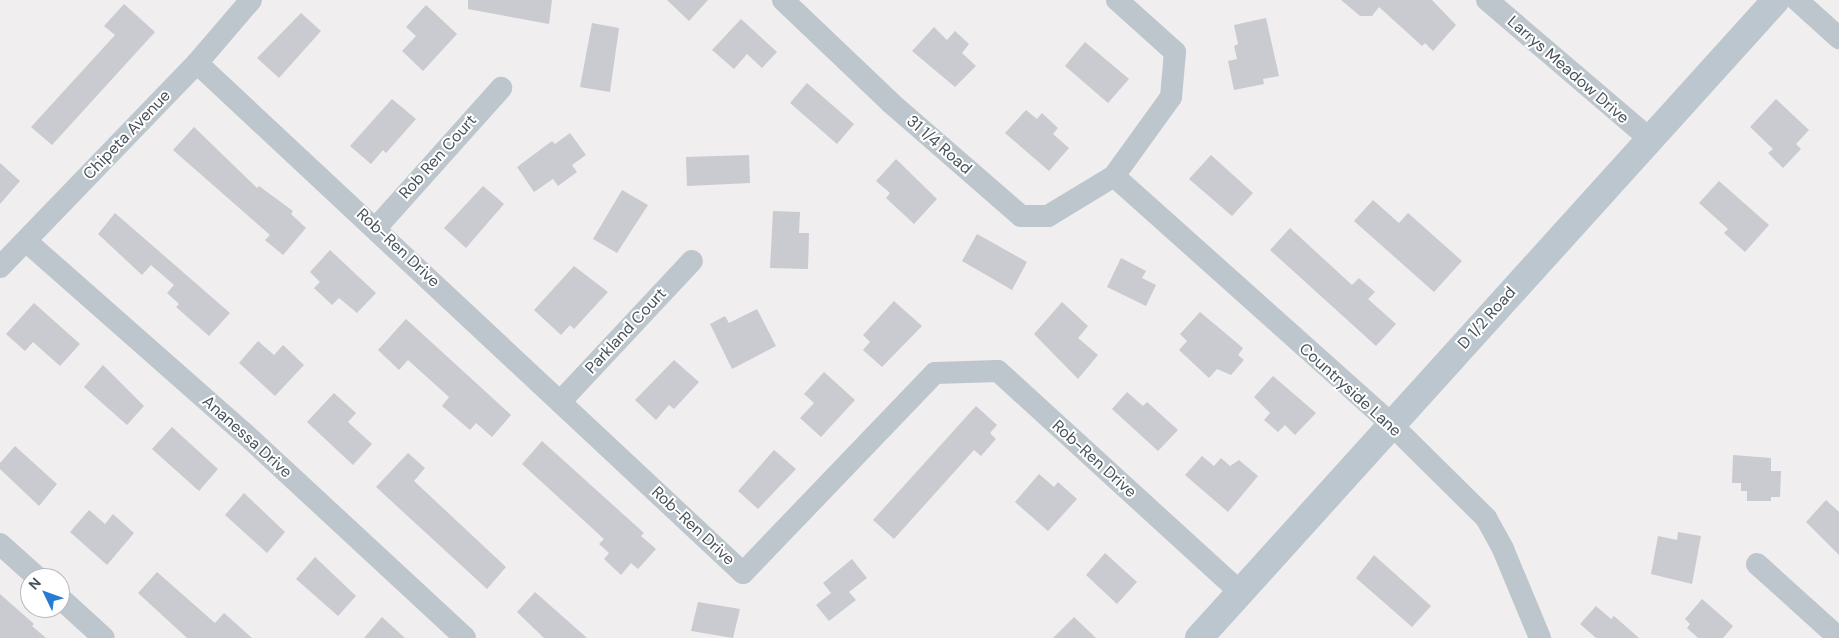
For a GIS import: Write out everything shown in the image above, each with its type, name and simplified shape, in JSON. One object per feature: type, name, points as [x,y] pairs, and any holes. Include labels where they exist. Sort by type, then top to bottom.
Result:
[{"type":"main road","name":"D 1/2 Road","points":[[1199,638],[1776,0]]},
{"type":"street","name":"Chipeta Avenue","points":[[0,267],[198,63],[251,0]]},
{"type":"street","name":"31 1/4 Road","points":[[783,0],[891,102],[1021,216],[1048,216],[1114,176]]},
{"type":"street","points":[[1114,176],[1172,97],[1175,52],[1117,0]]},
{"type":"street","name":"Larrys Meadow Drive","points":[[1487,0],[1650,139]]},
{"type":"street","points":[[1797,0],[1839,38]]},
{"type":"street","name":"Rob-Ren Drive","points":[[198,63],[743,573],[935,373],[998,371],[1240,592]]},
{"type":"street","name":"Rob Ren Court","points":[[376,228],[501,88]]},
{"type":"street","name":"Countryside Lane","points":[[1114,176],[1391,424],[1486,518],[1503,548],[1540,638]]},
{"type":"street","name":"Ananessa Drive","points":[[26,241],[244,434],[465,638]]},
{"type":"street","name":"Parkland Court","points":[[560,402],[692,261]]},
{"type":"street","points":[[0,544],[27,568]]},
{"type":"street","points":[[1757,564],[1839,638]]},
{"type":"street","points":[[70,607],[104,638]]},
{"type":"building","points":[[468,0],[552,0],[549,24],[468,9]]},
{"type":"building","points":[[667,0],[708,0],[689,21]]},
{"type":"building","points":[[1341,0],[1432,0],[1456,25],[1433,51],[1425,43],[1422,46],[1379,7],[1372,16],[1360,16]]},
{"type":"building","points":[[124,4],[155,32],[52,145],[31,127],[115,35],[104,26]]},
{"type":"building","points":[[426,5],[457,34],[423,71],[402,51],[416,36],[406,27]]},
{"type":"building","points":[[301,13],[321,31],[279,78],[257,58]]},
{"type":"building","points":[[1266,18],[1279,76],[1263,79],[1264,84],[1234,90],[1228,61],[1237,59],[1234,46],[1238,44],[1234,25]]},
{"type":"building","points":[[741,19],[777,52],[762,68],[747,54],[734,69],[712,50]]},
{"type":"building","points":[[592,23],[619,28],[610,92],[580,87]]},
{"type":"building","points":[[934,27],[947,40],[955,31],[969,44],[962,53],[976,66],[955,87],[912,51]]},
{"type":"building","points":[[1085,42],[1129,79],[1108,103],[1065,66]]},
{"type":"building","points":[[807,83],[854,124],[837,144],[790,103]]},
{"type":"building","points":[[392,99],[416,119],[386,153],[383,150],[371,164],[350,146]]},
{"type":"building","points":[[1776,99],[1809,130],[1796,144],[1801,149],[1783,168],[1768,153],[1773,149],[1750,127]]},
{"type":"building","points":[[1026,110],[1037,119],[1042,113],[1058,128],[1053,134],[1069,148],[1049,171],[1005,133]]},
{"type":"building","points":[[194,127],[257,188],[259,186],[293,211],[291,214],[306,228],[283,255],[265,240],[270,235],[173,150]]},
{"type":"building","points":[[570,133],[586,155],[572,165],[577,172],[558,186],[553,179],[534,192],[517,167],[552,141],[555,144]]},
{"type":"building","points":[[749,155],[750,183],[687,186],[686,157]]},
{"type":"building","points":[[1211,155],[1253,193],[1232,216],[1189,179]]},
{"type":"building","points":[[896,159],[937,199],[914,224],[886,198],[890,193],[876,181]]},
{"type":"building","points":[[0,163],[20,181],[0,204]]},
{"type":"building","points":[[1719,181],[1769,225],[1745,252],[1724,233],[1728,229],[1699,203]]},
{"type":"building","points":[[483,186],[504,204],[466,248],[444,228]]},
{"type":"building","points":[[622,190],[648,205],[617,253],[593,239]]},
{"type":"building","points":[[1373,200],[1399,223],[1408,213],[1462,261],[1434,292],[1354,221]]},
{"type":"building","points":[[773,211],[800,212],[799,233],[809,233],[808,269],[770,268]]},
{"type":"building","points":[[115,213],[230,313],[209,336],[176,307],[179,304],[167,293],[174,285],[151,265],[142,275],[98,234]]},
{"type":"building","points":[[1290,228],[1352,285],[1359,278],[1375,292],[1368,299],[1396,324],[1376,346],[1270,250]]},
{"type":"building","points":[[977,234],[1027,262],[1012,290],[962,261]]},
{"type":"building","points":[[330,250],[376,293],[357,313],[339,298],[332,305],[314,288],[320,282],[310,272]]},
{"type":"building","points":[[1121,258],[1146,271],[1142,278],[1156,285],[1146,306],[1107,287]]},
{"type":"building","points":[[574,266],[608,292],[574,329],[570,325],[561,335],[534,310]]},
{"type":"building","points":[[894,301],[922,326],[882,367],[863,350],[870,342],[863,335]]},
{"type":"building","points":[[1062,302],[1088,326],[1078,338],[1098,355],[1078,379],[1034,334]]},
{"type":"building","points":[[34,303],[80,344],[60,366],[33,342],[25,351],[6,334]]},
{"type":"building","points":[[757,309],[776,346],[732,369],[710,324],[725,316],[729,323]]},
{"type":"building","points":[[1200,312],[1243,348],[1238,355],[1244,360],[1231,375],[1217,369],[1209,378],[1179,350],[1187,341],[1180,334]]},
{"type":"building","points":[[406,319],[511,415],[492,437],[476,423],[470,430],[442,406],[449,397],[408,360],[399,370],[378,350]]},
{"type":"building","points":[[258,341],[274,355],[283,345],[304,365],[275,396],[239,363]]},
{"type":"building","points":[[674,360],[699,382],[674,409],[669,405],[656,420],[635,400]]},
{"type":"building","points":[[103,365],[144,406],[127,425],[84,387]]},
{"type":"building","points":[[824,372],[855,400],[821,437],[800,418],[814,403],[804,394]]},
{"type":"building","points":[[1273,376],[1316,413],[1295,435],[1285,425],[1278,432],[1264,420],[1270,413],[1254,397]]},
{"type":"building","points":[[1127,392],[1143,406],[1147,402],[1178,430],[1158,451],[1112,409]]},
{"type":"building","points":[[334,393],[356,413],[348,422],[372,444],[353,465],[307,422]]},
{"type":"building","points":[[976,406],[997,425],[990,433],[996,439],[981,456],[974,450],[894,539],[873,520]]},
{"type":"building","points":[[172,427],[218,469],[199,491],[152,449]]},
{"type":"building","points":[[542,441],[644,533],[641,536],[656,549],[638,569],[631,563],[621,575],[604,559],[609,553],[599,544],[604,539],[522,464]]},
{"type":"building","points":[[15,446],[57,484],[39,506],[0,469],[0,463]]},
{"type":"building","points":[[774,450],[796,469],[758,509],[738,491]]},
{"type":"building","points":[[408,453],[425,468],[414,481],[506,567],[487,589],[376,487]]},
{"type":"building","points":[[1733,455],[1771,458],[1771,471],[1781,471],[1780,497],[1771,497],[1771,501],[1747,501],[1747,491],[1741,491],[1741,483],[1732,483]]},
{"type":"building","points":[[1202,456],[1214,466],[1221,458],[1230,466],[1239,460],[1258,476],[1228,512],[1185,475]]},
{"type":"building","points":[[1039,474],[1054,487],[1058,482],[1077,499],[1048,531],[1015,502]]},
{"type":"building","points":[[244,493],[285,532],[267,553],[225,515]]},
{"type":"building","points":[[1826,500],[1839,512],[1839,555],[1806,522]]},
{"type":"building","points":[[89,510],[105,524],[113,514],[134,533],[107,565],[70,532]]},
{"type":"building","points":[[1678,532],[1701,536],[1692,584],[1651,574],[1658,536],[1677,540]]},
{"type":"building","points":[[1105,553],[1137,582],[1117,604],[1086,575]]},
{"type":"building","points":[[1374,555],[1431,606],[1412,627],[1356,578]]},
{"type":"building","points":[[315,557],[356,596],[338,616],[296,579]]},
{"type":"building","points":[[852,559],[867,578],[849,592],[856,600],[829,621],[816,605],[831,593],[823,583]]},
{"type":"building","points":[[157,572],[215,623],[224,613],[252,638],[187,638],[138,593]]},
{"type":"building","points":[[535,592],[587,638],[544,638],[517,612]]},
{"type":"building","points":[[0,594],[20,612],[20,618],[27,618],[34,624],[32,626],[46,638],[0,638]]},
{"type":"building","points":[[1702,599],[1733,626],[1723,638],[1698,638],[1687,628],[1690,624],[1685,619]]},
{"type":"building","points":[[698,602],[740,609],[733,638],[691,631]]},
{"type":"building","points":[[1596,606],[1611,619],[1614,616],[1639,638],[1596,638],[1580,624]]},
{"type":"building","points":[[382,617],[405,638],[364,638]]},
{"type":"building","points":[[1074,617],[1096,638],[1053,638]]}]
